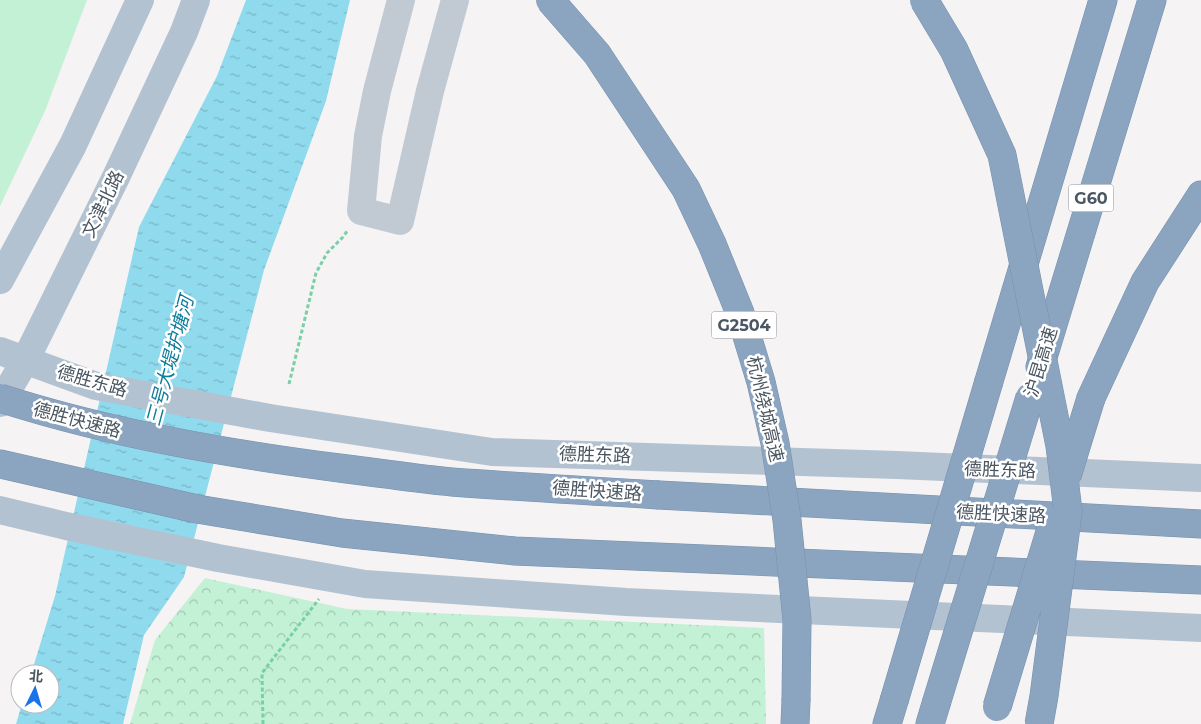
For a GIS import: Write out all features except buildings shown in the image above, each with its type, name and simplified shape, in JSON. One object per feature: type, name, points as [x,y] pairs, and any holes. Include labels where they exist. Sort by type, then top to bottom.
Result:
[{"type":"highway","name":"杭州绕城高速","points":[[550,0],[597,54],[686,189],[712,244],[740,313],[763,391],[775,443],[787,520],[797,620],[796,712]]},
{"type":"highway","points":[[924,0],[954,50],[1002,155],[1060,446],[1068,511],[1039,724]]},
{"type":"highway","name":"G60","points":[[891,713],[1103,0]]},
{"type":"highway","name":"沪昆高速","points":[[933,714],[1152,0]]},
{"type":"highway","points":[[994,715],[1091,398],[1145,282],[1201,195]]},
{"type":"highway","name":"德胜快速路","points":[[0,398],[118,431],[196,447],[276,460],[450,482],[1201,524]]},
{"type":"highway","points":[[0,464],[197,509],[342,533],[515,550],[1201,580]]},
{"type":"main road","points":[[0,280],[72,145],[140,0]]},
{"type":"main road","name":"文津北路","points":[[0,404],[25,360],[116,178],[184,32],[196,0]]},
{"type":"main road","name":"德胜东路","points":[[0,351],[96,386],[270,418],[492,452],[897,465],[1201,478]]},
{"type":"main road","points":[[0,510],[218,558],[365,584],[626,602],[1201,628]]},
{"type":"lane","points":[[401,0],[377,91],[368,136],[361,211],[400,221],[430,91],[455,0]]},
{"type":"path","points":[[289,384],[316,273],[327,254],[343,237],[361,211]]},
{"type":"path","points":[[263,724],[262,673],[335,578]]},
{"type":"green space","points":[[0,0],[87,0],[45,111],[0,206]]},
{"type":"green space","points":[[205,578],[347,609],[764,628],[766,724],[130,724],[155,640]]},
{"type":"water","name":"三号大堤护塘河","points":[[246,0],[350,0],[326,101],[264,270],[184,577],[144,635],[123,724],[16,724],[19,714],[60,714],[60,664],[34,664],[55,596],[139,227],[217,76]]}]
